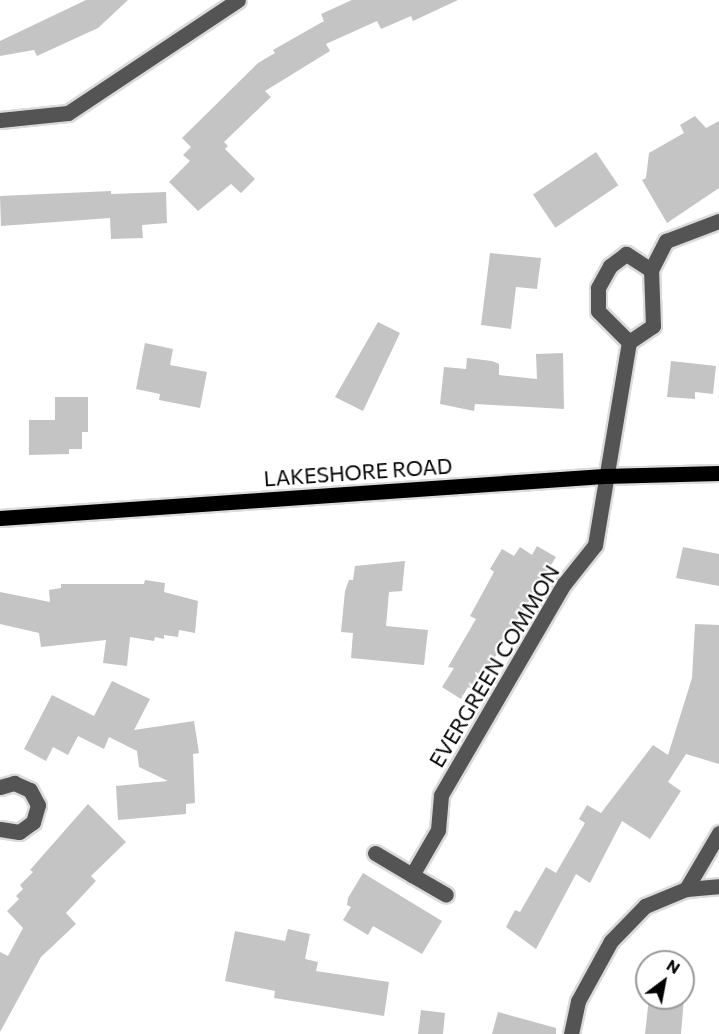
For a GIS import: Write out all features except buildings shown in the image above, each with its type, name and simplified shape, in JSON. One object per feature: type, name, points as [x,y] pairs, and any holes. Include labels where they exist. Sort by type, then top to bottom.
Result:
[{"type":"main road","name":"LAKESHORE ROAD","points":[[0,518],[604,476],[719,473]]},
{"type":"street","points":[[0,120],[68,113],[238,0]]},
{"type":"street","points":[[651,270],[626,254],[610,266],[598,288],[598,311],[629,342],[653,326],[651,270],[666,241],[719,221]]},
{"type":"street","name":"EVERGREEN COMMON","points":[[412,875],[438,830],[441,795],[564,584],[595,545],[604,476],[629,342]]},
{"type":"street","points":[[0,787],[14,783],[30,790],[38,806],[33,822],[19,832],[1,834]]},
{"type":"street","points":[[686,889],[719,833]]},
{"type":"street","points":[[375,853],[446,896]]},
{"type":"street","points":[[571,1034],[578,1001],[611,941],[645,906],[686,889],[719,886]]}]
